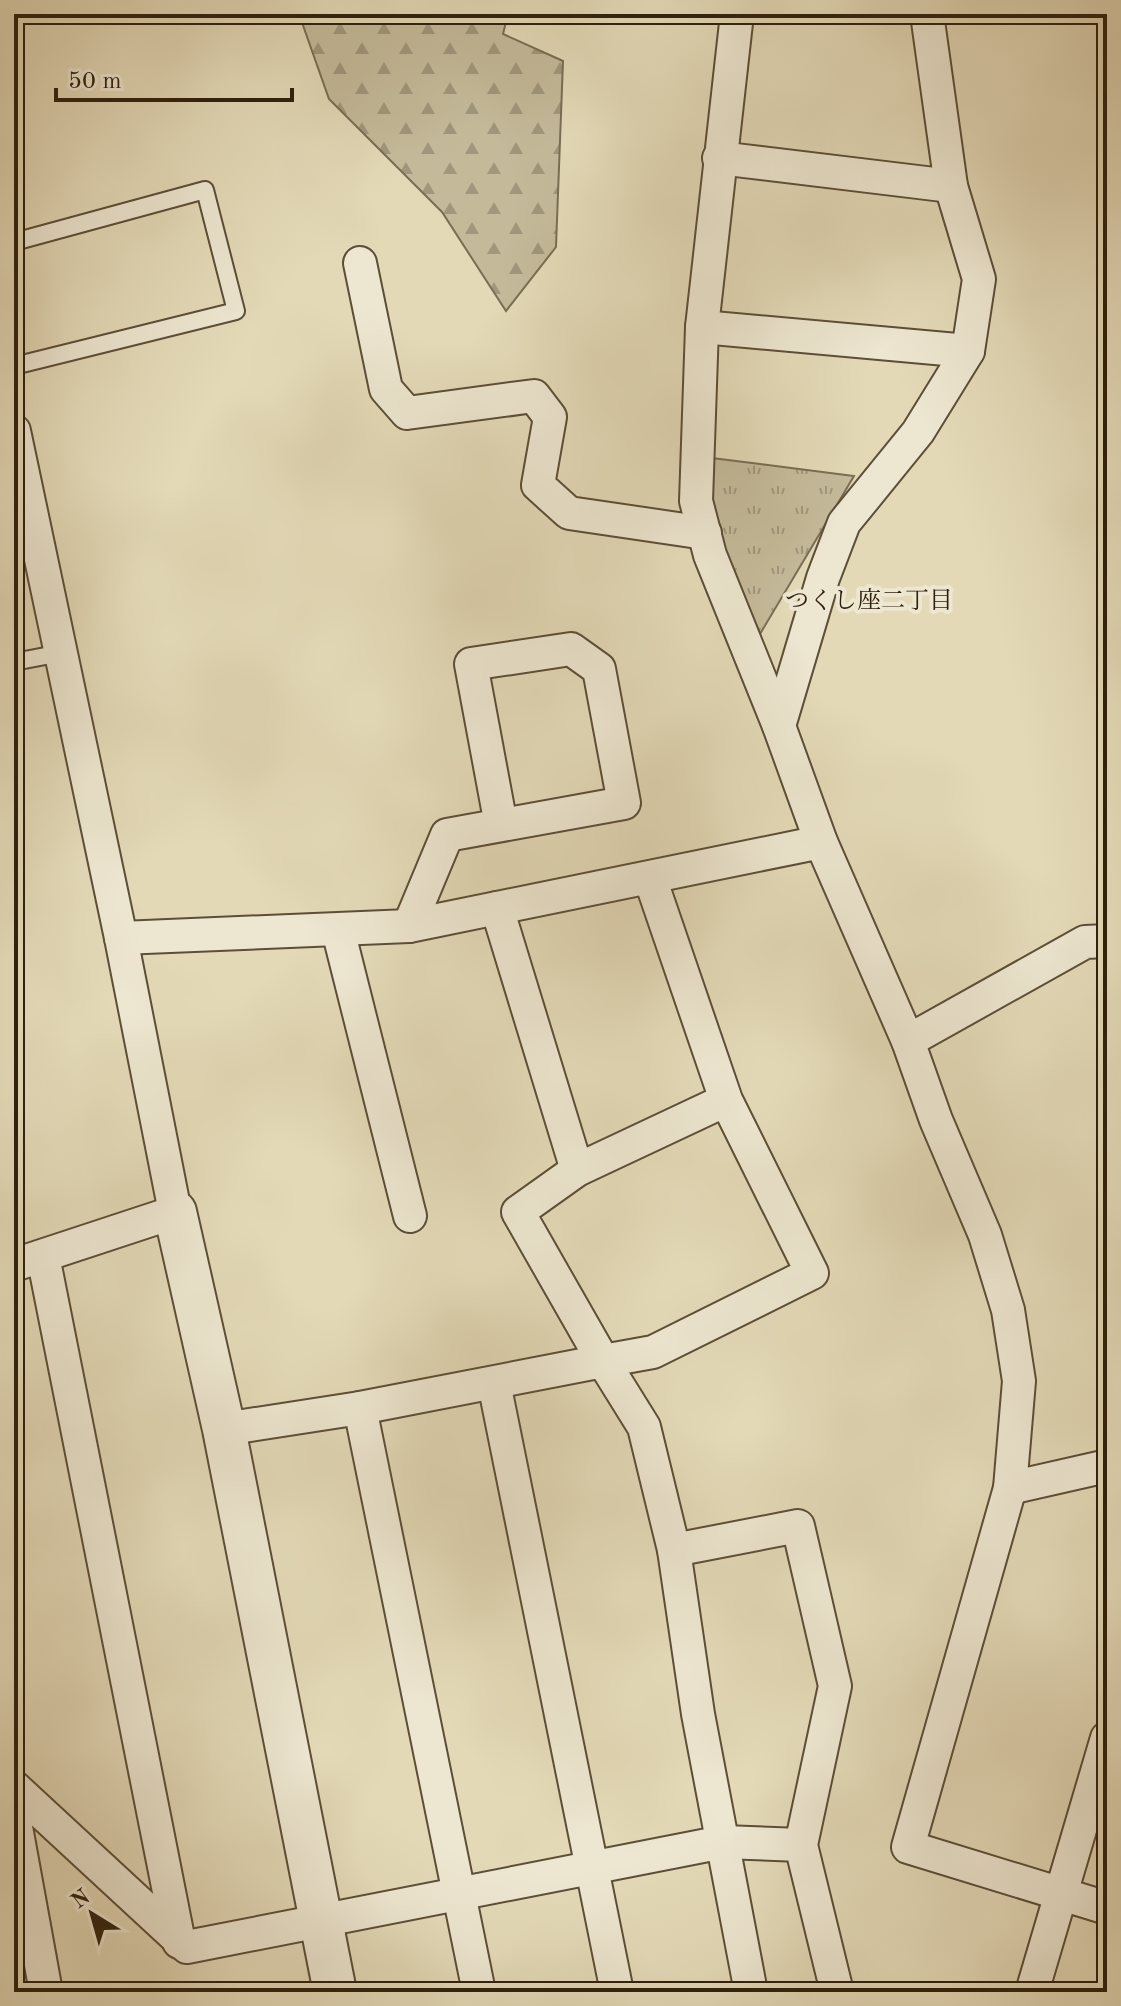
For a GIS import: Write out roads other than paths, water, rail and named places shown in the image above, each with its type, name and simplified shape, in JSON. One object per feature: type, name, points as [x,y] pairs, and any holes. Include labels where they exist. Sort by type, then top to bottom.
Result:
[{"type":"street","points":[[737,14],[702,327],[696,501],[710,555],[779,726],[821,842],[908,1041],[936,1120],[985,1235],[1008,1310],[1019,1381],[1010,1488],[908,1847],[1107,1908]]},
{"type":"street","points":[[779,726],[823,578],[844,523],[918,432],[968,351],[979,279],[951,186],[927,14]]},
{"type":"street","points":[[719,158],[951,186]]},
{"type":"street","points":[[360,263],[386,389],[407,413],[534,396],[550,417],[538,485],[569,513],[705,533]]},
{"type":"street","points":[[702,327],[968,351]]},
{"type":"street","points":[[14,431],[121,938],[175,1212],[224,1429],[335,1992]]},
{"type":"street","points":[[409,926],[447,835],[624,803],[599,669],[571,649],[471,664],[501,825]]},
{"type":"street","points":[[121,938],[409,926],[821,842]]},
{"type":"street","points":[[224,1429],[360,1408],[653,1352],[812,1273],[726,1100],[650,878]]},
{"type":"street","points":[[497,908],[577,1170]]},
{"type":"street","points":[[338,930],[410,1216]]},
{"type":"street","points":[[908,1041],[1085,942],[1107,941]]},
{"type":"street","points":[[726,1100],[577,1170],[518,1212],[644,1427],[674,1550],[698,1714],[751,1992]]},
{"type":"street","points":[[175,1212],[28,1260],[179,1942]]},
{"type":"street","points":[[494,1383],[617,1992]]},
{"type":"street","points":[[360,1408],[479,1992]]},
{"type":"street","points":[[1010,1488],[1107,1466]]},
{"type":"street","points":[[674,1550],[798,1526],[835,1686],[801,1845],[837,1992]]},
{"type":"street","points":[[1032,1992],[1107,1738]]},
{"type":"street","points":[[14,1787],[187,1947],[723,1842],[801,1845]]},
{"type":"street","points":[[14,1816],[46,1992]]},
{"type":"lane","points":[[14,242],[205,190],[236,311],[14,366]]},
{"type":"lane","points":[[14,662],[61,653]]},
{"type":"district","name":"つくし座二丁目","points":[[869,600]]}]
